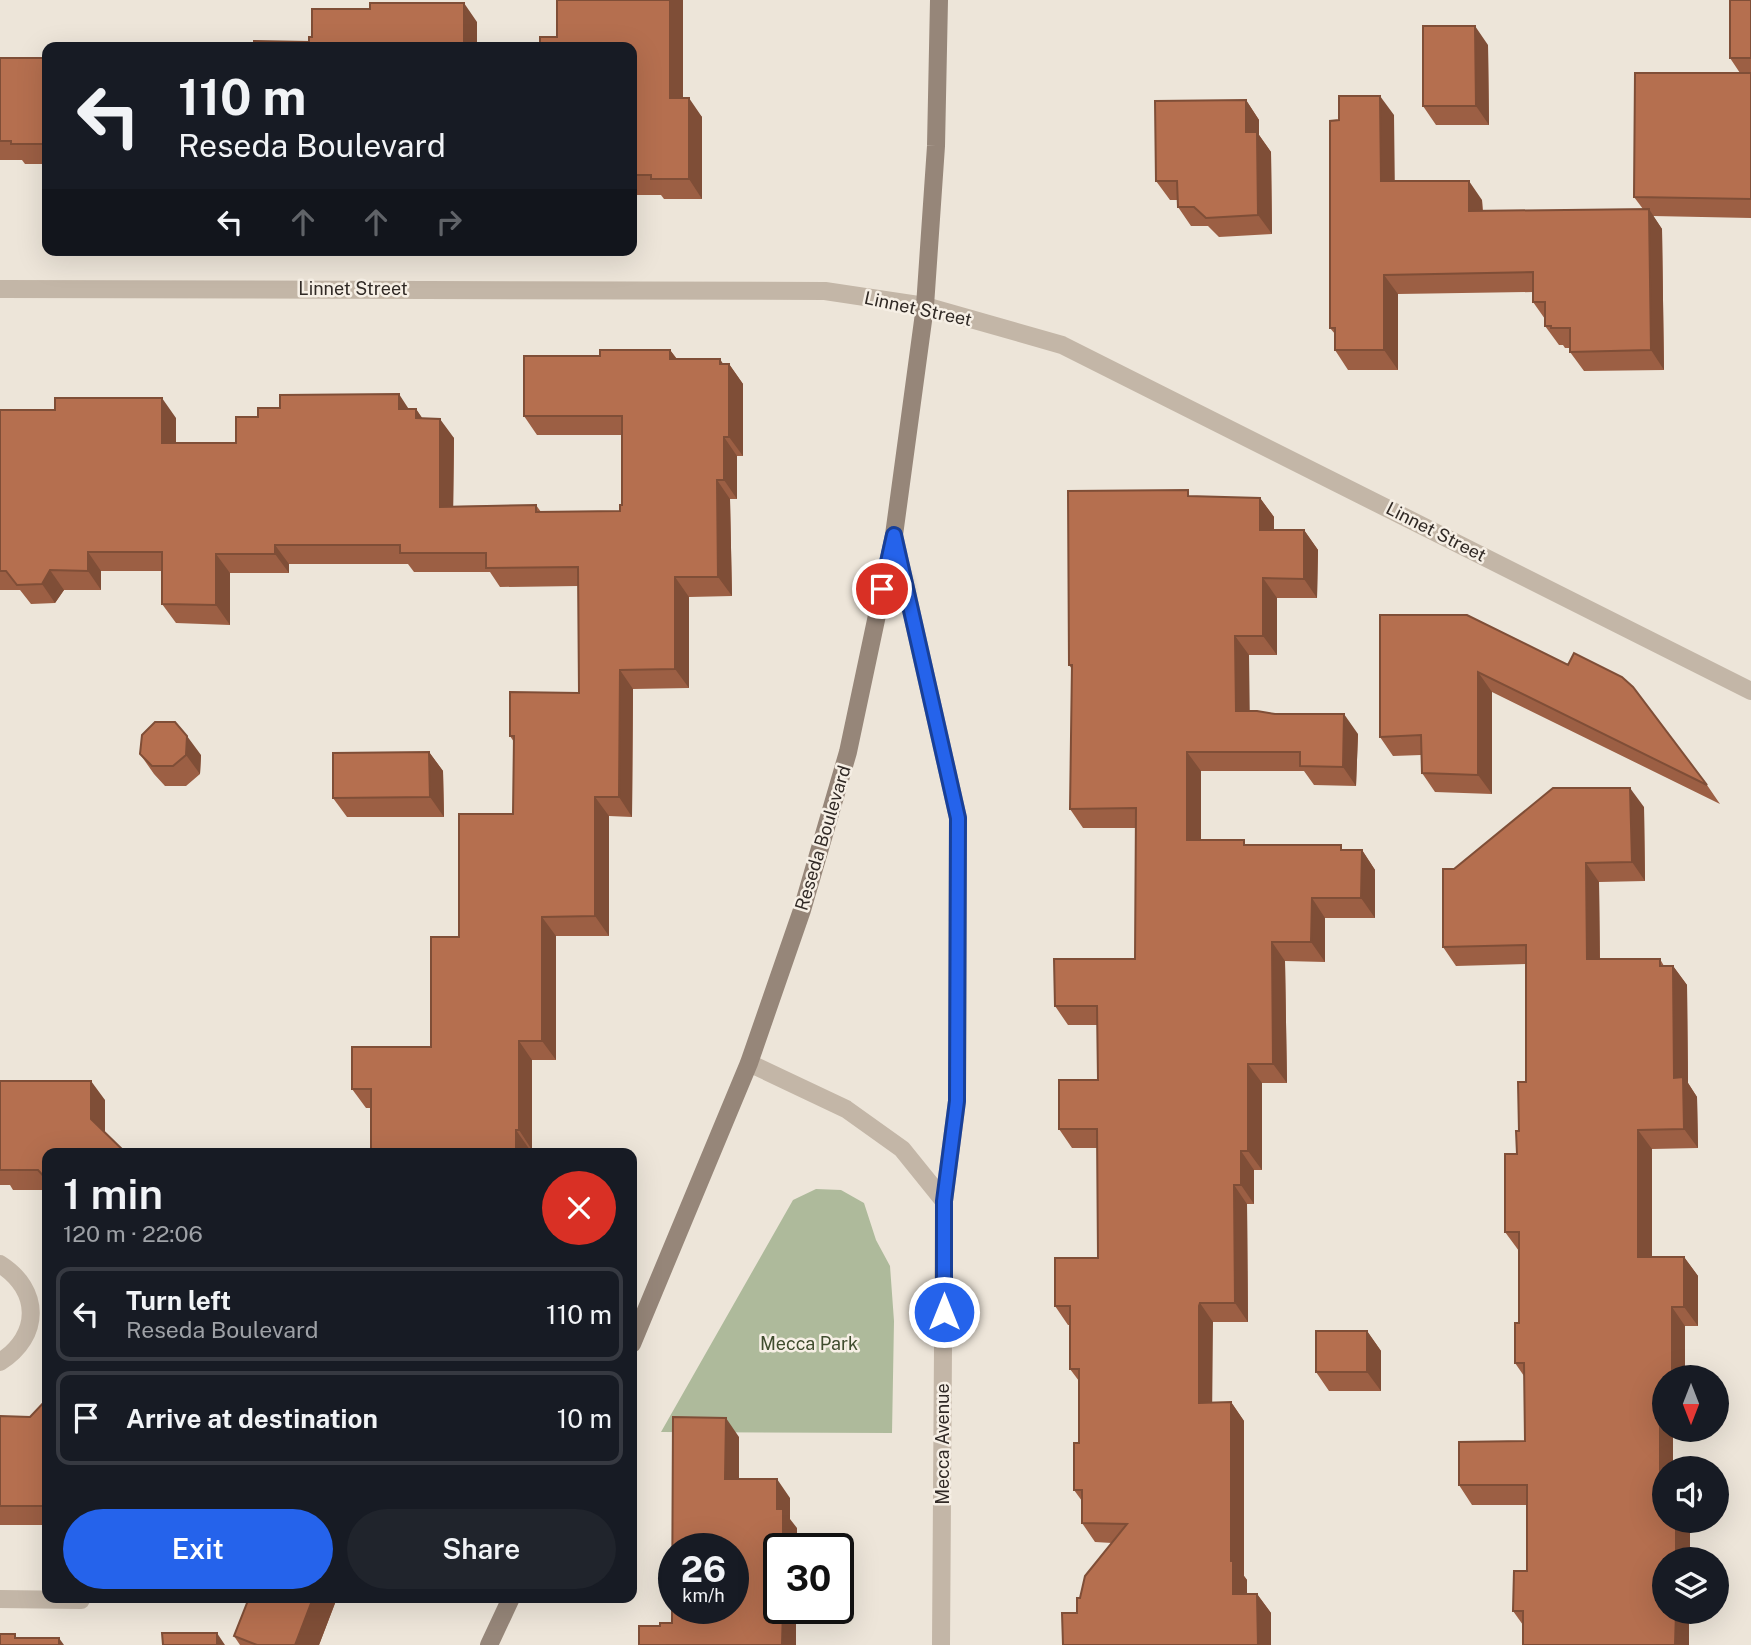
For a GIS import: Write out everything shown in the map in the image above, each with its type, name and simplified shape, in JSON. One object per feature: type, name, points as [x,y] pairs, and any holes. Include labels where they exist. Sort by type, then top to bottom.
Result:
[{"type":"main road","name":"Reseda Boulevard","points":[[637,1332],[749,1063],[802,910],[848,751],[894,535],[925,306],[936,146],[939,0]]},
{"type":"main road","points":[[489,1645],[509,1603]]},
{"type":"street","name":"Linnet Street","points":[[0,289],[825,291],[925,306],[1062,345],[1751,691]]},
{"type":"street","name":"Mecca Avenue","points":[[894,535],[958,818],[957,1101],[944,1201],[942,1645]]},
{"type":"street","points":[[749,1063],[846,1109],[902,1149],[944,1201]]},
{"type":"street","points":[[0,1264],[13,1272],[25,1286],[31,1304],[31,1323],[24,1341],[12,1355],[0,1362]]},
{"type":"street","points":[[0,1599],[42,1600]]},
{"type":"green space","name":"Mecca Park","points":[[816,1189],[841,1190],[864,1203],[876,1240],[890,1266],[894,1321],[892,1433],[661,1432],[793,1200]]},
{"type":"building","points":[[557,0],[670,0],[670,98],[689,98],[689,179],[651,179],[651,175],[637,175],[637,42],[540,42],[540,37],[557,37]]},
{"type":"building","points":[[1730,0],[1751,0],[1751,58],[1730,58]]},
{"type":"building","points":[[370,3],[464,3],[464,42],[309,42],[309,37],[312,37],[312,9],[370,9]]},
{"type":"building","points":[[1423,26],[1475,26],[1476,106],[1423,106]]},
{"type":"building","points":[[0,58],[42,58],[42,144],[11,144],[11,141],[0,141]]},
{"type":"building","points":[[1635,73],[1751,73],[1751,199],[1634,197]]},
{"type":"building","points":[[1339,96],[1380,96],[1381,181],[1469,181],[1469,211],[1649,209],[1651,350],[1570,352],[1570,328],[1545,326],[1545,302],[1533,302],[1533,272],[1384,275],[1384,350],[1335,350],[1335,328],[1330,328],[1330,121],[1339,120]]},
{"type":"building","points":[[1246,100],[1246,132],[1257,132],[1258,215],[1206,218],[1194,207],[1178,207],[1177,181],[1156,181],[1155,101]]},
{"type":"building","points":[[600,350],[670,350],[670,359],[720,359],[720,364],[729,364],[729,437],[724,437],[724,480],[717,480],[718,577],[675,577],[675,669],[620,670],[619,797],[595,797],[595,916],[542,917],[542,1041],[519,1041],[519,1130],[516,1130],[516,1148],[371,1148],[371,1089],[352,1089],[352,1047],[431,1047],[431,937],[459,937],[459,814],[513,814],[514,736],[510,736],[510,692],[579,693],[578,567],[486,568],[486,553],[400,553],[400,545],[275,545],[275,554],[216,554],[216,605],[162,604],[162,552],[88,552],[88,571],[50,570],[42,584],[17,585],[6,571],[0,571],[0,410],[55,410],[55,398],[162,398],[162,443],[236,443],[236,417],[258,417],[258,408],[280,408],[280,395],[399,394],[399,409],[416,409],[416,418],[440,419],[440,507],[536,505],[536,512],[620,511],[622,416],[524,416],[524,356],[600,356]]},
{"type":"building","points":[[1188,490],[1188,496],[1260,498],[1260,530],[1304,530],[1304,579],[1263,578],[1263,636],[1235,636],[1236,711],[1344,714],[1343,767],[1300,766],[1300,752],[1187,752],[1187,840],[1244,840],[1244,845],[1341,845],[1341,850],[1362,850],[1361,898],[1312,898],[1311,942],[1272,942],[1273,1064],[1248,1064],[1248,1151],[1241,1151],[1241,1185],[1234,1185],[1235,1303],[1200,1303],[1199,1306],[1199,1403],[1231,1402],[1233,1594],[1257,1594],[1258,1645],[1063,1645],[1062,1613],[1077,1613],[1077,1598],[1080,1598],[1085,1576],[1127,1524],[1082,1523],[1082,1490],[1074,1490],[1074,1443],[1079,1443],[1079,1369],[1070,1369],[1070,1306],[1055,1306],[1055,1258],[1098,1258],[1097,1129],[1059,1129],[1059,1080],[1098,1080],[1097,1006],[1055,1006],[1054,959],[1135,959],[1136,808],[1070,809],[1072,665],[1069,665],[1068,491]]},
{"type":"building","points":[[1380,615],[1467,615],[1568,665],[1574,653],[1622,677],[1633,687],[1707,785],[1478,672],[1478,775],[1422,773],[1421,735],[1380,737]]},
{"type":"building","points":[[155,722],[175,722],[187,736],[186,755],[173,766],[152,766],[140,754],[142,735]]},
{"type":"building","points":[[429,752],[430,797],[333,798],[333,753]]},
{"type":"building","points":[[1553,788],[1630,788],[1632,862],[1586,863],[1587,959],[1660,959],[1660,966],[1673,966],[1674,1078],[1683,1077],[1684,1129],[1638,1130],[1638,1257],[1684,1257],[1684,1307],[1672,1307],[1672,1365],[1652,1365],[1652,1442],[1660,1442],[1660,1456],[1652,1456],[1652,1533],[1676,1533],[1676,1547],[1652,1547],[1652,1624],[1676,1624],[1675,1645],[1523,1645],[1523,1611],[1513,1611],[1514,1571],[1527,1571],[1527,1485],[1459,1485],[1459,1442],[1525,1441],[1524,1363],[1515,1363],[1515,1323],[1519,1323],[1519,1232],[1505,1232],[1505,1154],[1517,1154],[1518,1082],[1526,1082],[1526,945],[1443,947],[1443,869],[1454,869]]},
{"type":"building","points":[[0,1081],[91,1081],[91,1119],[121,1148],[42,1148],[42,1174],[38,1170],[0,1170]]},
{"type":"building","points":[[1316,1331],[1367,1331],[1367,1372],[1316,1372]]},
{"type":"building","points":[[42,1404],[42,1506],[0,1506],[0,1416],[30,1417]]},
{"type":"building","points":[[673,1417],[726,1418],[725,1479],[777,1479],[777,1509],[783,1509],[783,1533],[763,1533],[763,1624],[783,1624],[782,1645],[639,1645],[639,1626],[749,1624],[749,1533],[672,1533]]},
{"type":"building","points":[[247,1603],[311,1603],[295,1645],[257,1645],[234,1636]]},
{"type":"building","points":[[162,1633],[217,1633],[217,1645],[163,1645]]},
{"type":"building","points":[[0,1634],[15,1634],[15,1638],[59,1638],[59,1645],[0,1645]]},
{"type":"route","points":[[882,589],[894,535],[958,818],[957,1101],[944,1201],[944,1312]]}]
